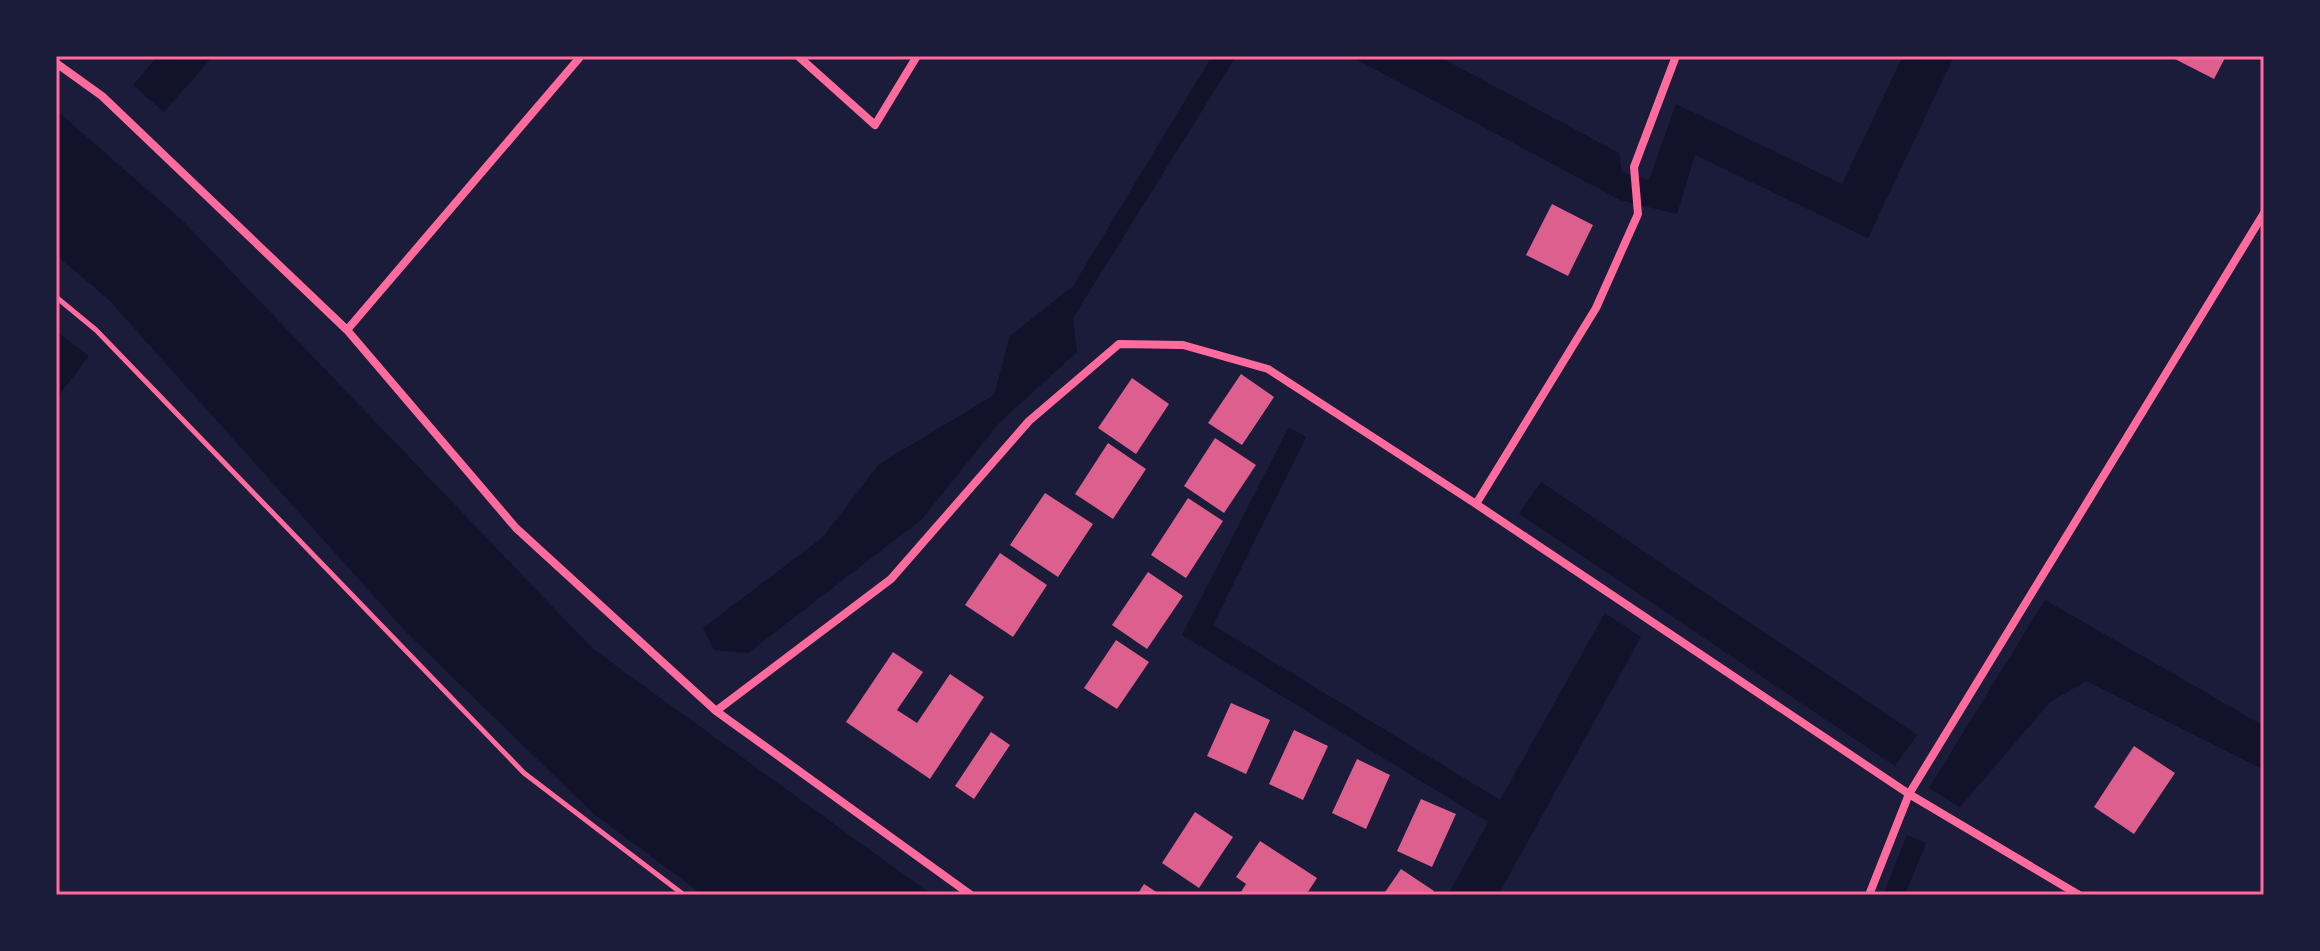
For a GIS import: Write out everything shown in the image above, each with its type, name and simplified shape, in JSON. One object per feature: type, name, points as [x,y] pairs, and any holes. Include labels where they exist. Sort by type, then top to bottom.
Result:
[{"type":"street","points":[[347,330],[581,56]]},
{"type":"street","points":[[798,56],[875,125],[917,56]]},
{"type":"street","points":[[1476,504],[1596,308],[1638,214],[1634,167],[1676,56]]},
{"type":"street","points":[[56,63],[102,96],[347,330],[516,528],[716,711],[971,895]]},
{"type":"street","points":[[1869,895],[1909,794],[2264,213]]},
{"type":"street","points":[[716,711],[891,579],[1029,421],[1119,344],[1183,345],[1268,369],[1476,504],[1909,794],[2079,895]]},
{"type":"path","points":[[56,297],[96,330],[524,773],[684,895]]},
{"type":"shaded area","points":[[158,56],[213,56],[164,112],[133,85]]},
{"type":"shaded area","points":[[1212,56],[1236,56],[1073,318],[1077,352],[999,423],[922,519],[748,653],[714,650],[703,628],[823,537],[879,464],[994,395],[1010,336],[1073,286]]},
{"type":"shaded area","points":[[1350,56],[1438,56],[1619,153],[1622,172],[1649,180],[1676,104],[1842,184],[1903,56],[1954,56],[1868,238],[1695,155],[1677,214],[1620,200]]},
{"type":"shaded area","points":[[56,110],[182,220],[593,649],[932,895],[703,895],[594,814],[405,631],[109,300],[56,255]]},
{"type":"shaded area","points":[[56,331],[89,356],[56,399]]},
{"type":"shaded area","points":[[1289,427],[1306,437],[1213,625],[1500,800],[1605,613],[1641,637],[1498,895],[1448,895],[1488,822],[1182,635]]},
{"type":"shaded area","points":[[1541,482],[1917,735],[1895,766],[1519,514]]},
{"type":"shaded area","points":[[2045,600],[2264,726],[2264,770],[2086,681],[2050,702],[1960,807],[1929,788]]},
{"type":"shaded area","points":[[1907,835],[1926,843],[1905,895],[1883,895]]},
{"type":"building","points":[[2169,56],[2226,56],[2214,79]]},
{"type":"building","points":[[1552,204],[1593,225],[1568,276],[1526,255]]},
{"type":"building","points":[[1241,374],[1274,397],[1242,445],[1208,423]]},
{"type":"building","points":[[1132,378],[1169,404],[1136,454],[1098,428]]},
{"type":"building","points":[[1215,438],[1256,465],[1224,513],[1184,486]]},
{"type":"building","points":[[1108,443],[1146,469],[1113,519],[1075,494]]},
{"type":"building","points":[[1045,493],[1093,524],[1058,577],[1010,545]]},
{"type":"building","points":[[1188,498],[1223,521],[1186,578],[1151,555]]},
{"type":"building","points":[[1000,553],[1047,585],[1013,637],[965,605]]},
{"type":"building","points":[[1148,572],[1183,596],[1147,649],[1112,625]]},
{"type":"building","points":[[1116,640],[1149,662],[1117,709],[1084,688]]},
{"type":"building","points":[[893,652],[923,672],[897,710],[917,723],[950,674],[984,697],[930,779],[846,722]]},
{"type":"building","points":[[1231,703],[1270,720],[1246,774],[1207,756]]},
{"type":"building","points":[[1294,730],[1328,746],[1303,800],[1269,784]]},
{"type":"building","points":[[991,732],[1010,745],[974,799],[955,786]]},
{"type":"building","points":[[2134,746],[2175,773],[2134,834],[2094,807]]},
{"type":"building","points":[[1357,759],[1390,775],[1366,829],[1332,813]]},
{"type":"building","points":[[1421,799],[1456,814],[1432,867],[1397,851]]},
{"type":"building","points":[[1195,812],[1233,837],[1199,888],[1162,863]]},
{"type":"building","points":[[1260,841],[1317,878],[1306,895],[1239,895],[1246,884],[1236,877]]},
{"type":"building","points":[[1401,869],[1434,891],[1431,895],[1383,895]]},
{"type":"building","points":[[1144,884],[1161,895],[1137,895]]}]
